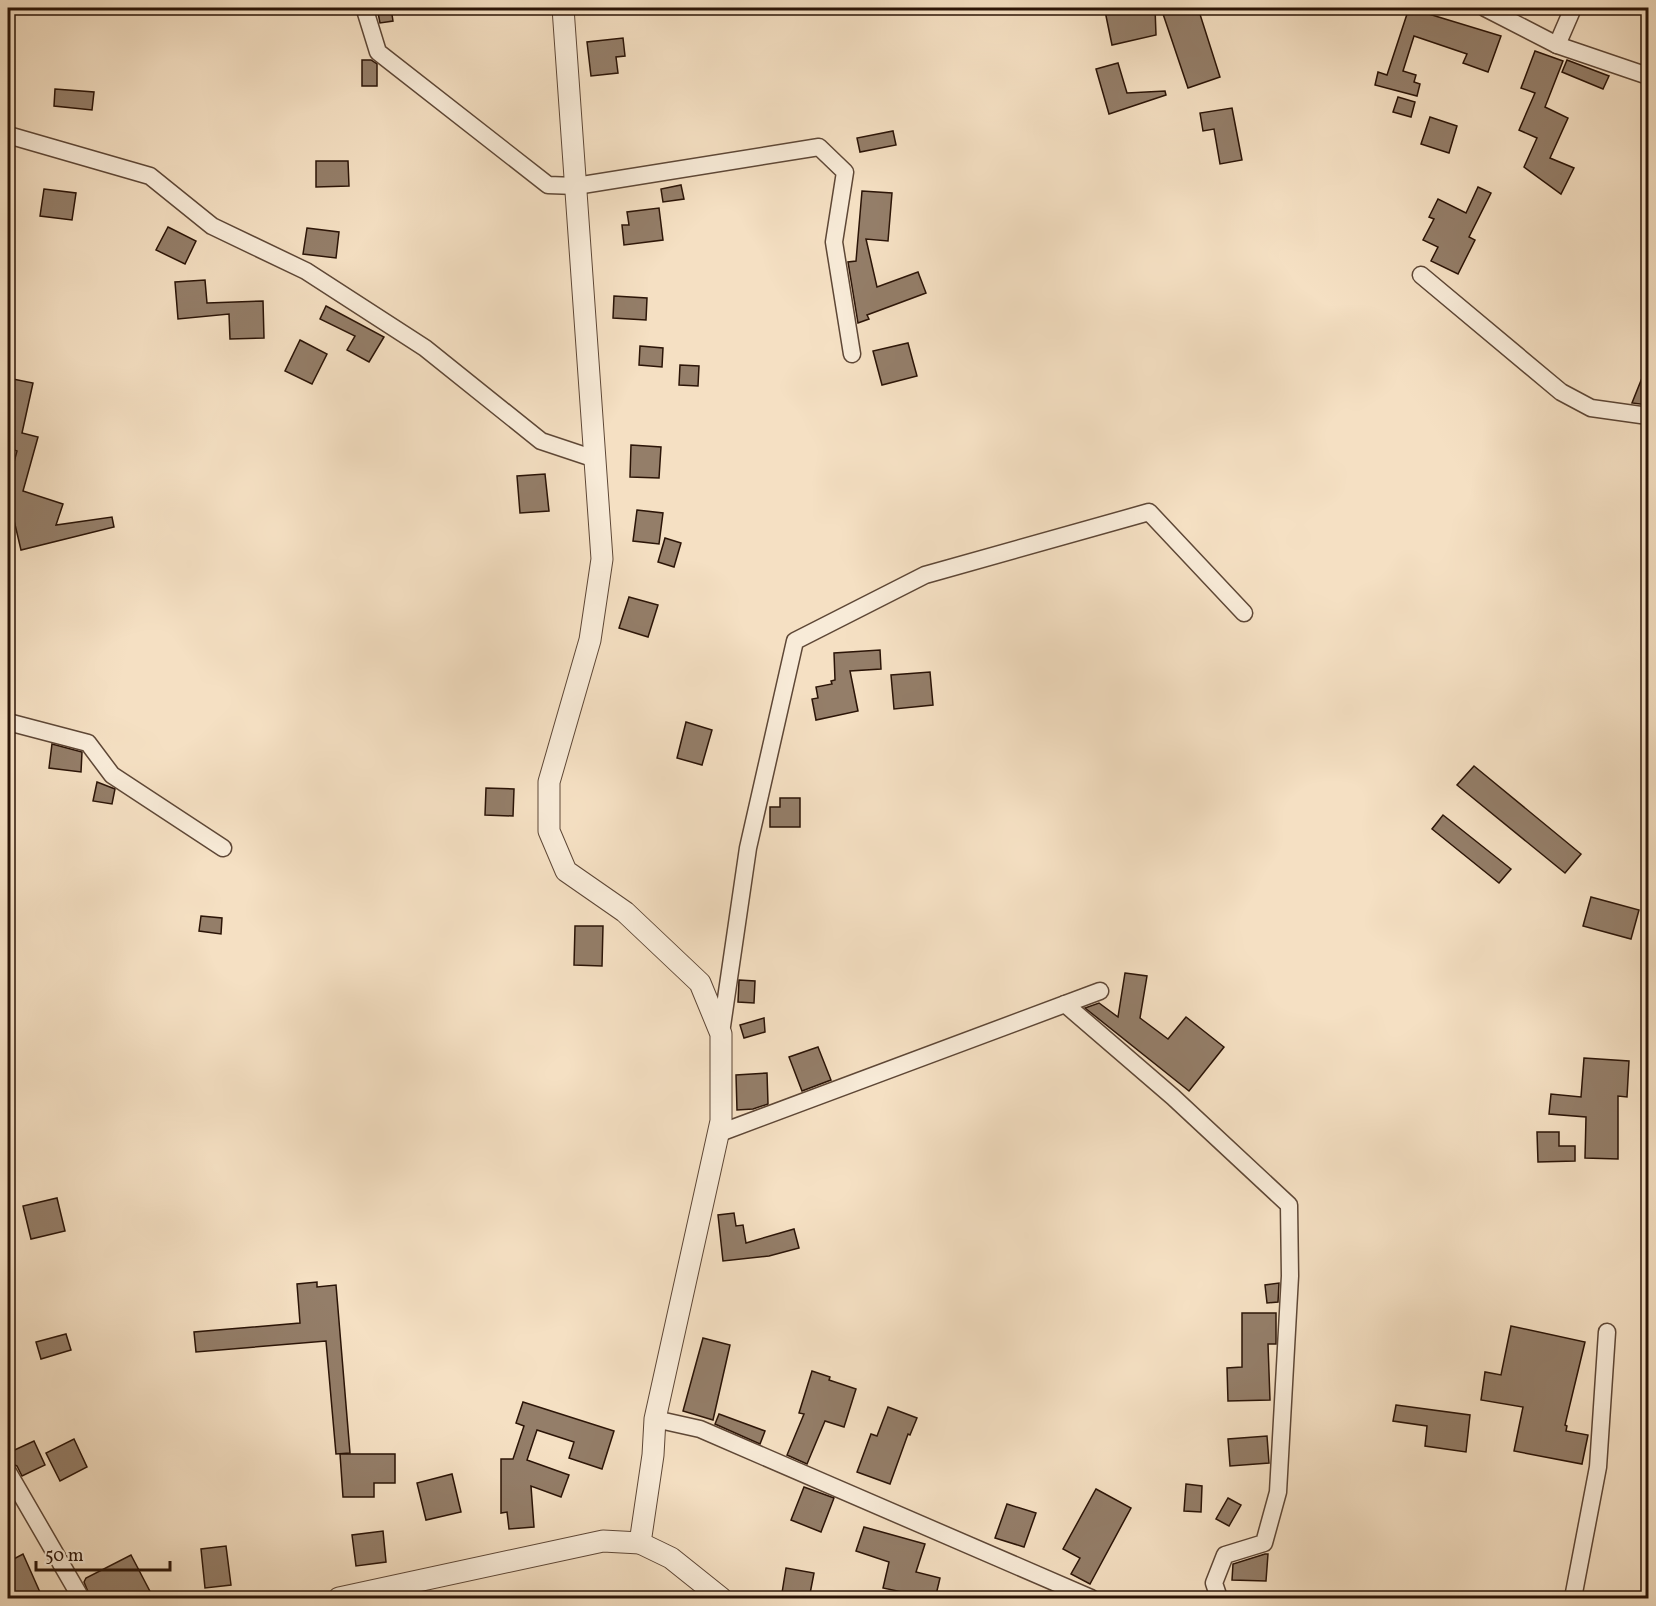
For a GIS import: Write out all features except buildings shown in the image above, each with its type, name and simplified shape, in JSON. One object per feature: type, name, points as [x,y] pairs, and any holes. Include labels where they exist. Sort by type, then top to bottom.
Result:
[{"type":"street","points":[[563,8],[602,559],[590,640],[549,782],[549,831],[566,871],[625,912],[700,983],[720,1034]]},
{"type":"street","points":[[1485,8],[1557,45],[1648,76]]},
{"type":"street","points":[[1557,45],[1573,8]]},
{"type":"street","points":[[365,10],[378,52],[548,185],[576,186],[819,147],[845,172],[834,242],[852,354]]},
{"type":"street","points":[[8,135],[150,176],[212,226],[306,271],[425,348],[541,441],[595,459]]},
{"type":"street","points":[[1420,275],[1561,392],[1591,408],[1648,416]]},
{"type":"street","points":[[640,1543],[653,1455],[655,1419],[720,1121],[720,1034],[748,848],[795,642],[925,575],[1149,512],[1244,613]]},
{"type":"street","points":[[8,722],[88,743],[112,775],[223,848]]},
{"type":"street","points":[[717,1134],[1100,991]]},
{"type":"street","points":[[1065,1004],[1173,1097],[1289,1205],[1290,1276],[1278,1492],[1264,1543],[1225,1555],[1214,1583],[1219,1599]]},
{"type":"street","points":[[1573,1599],[1598,1467],[1607,1332]]},
{"type":"street","points":[[655,1419],[700,1429],[1091,1599]]},
{"type":"street","points":[[8,1472],[81,1599]]},
{"type":"street","points":[[339,1599],[603,1540],[640,1543],[670,1558],[721,1599]]}]
